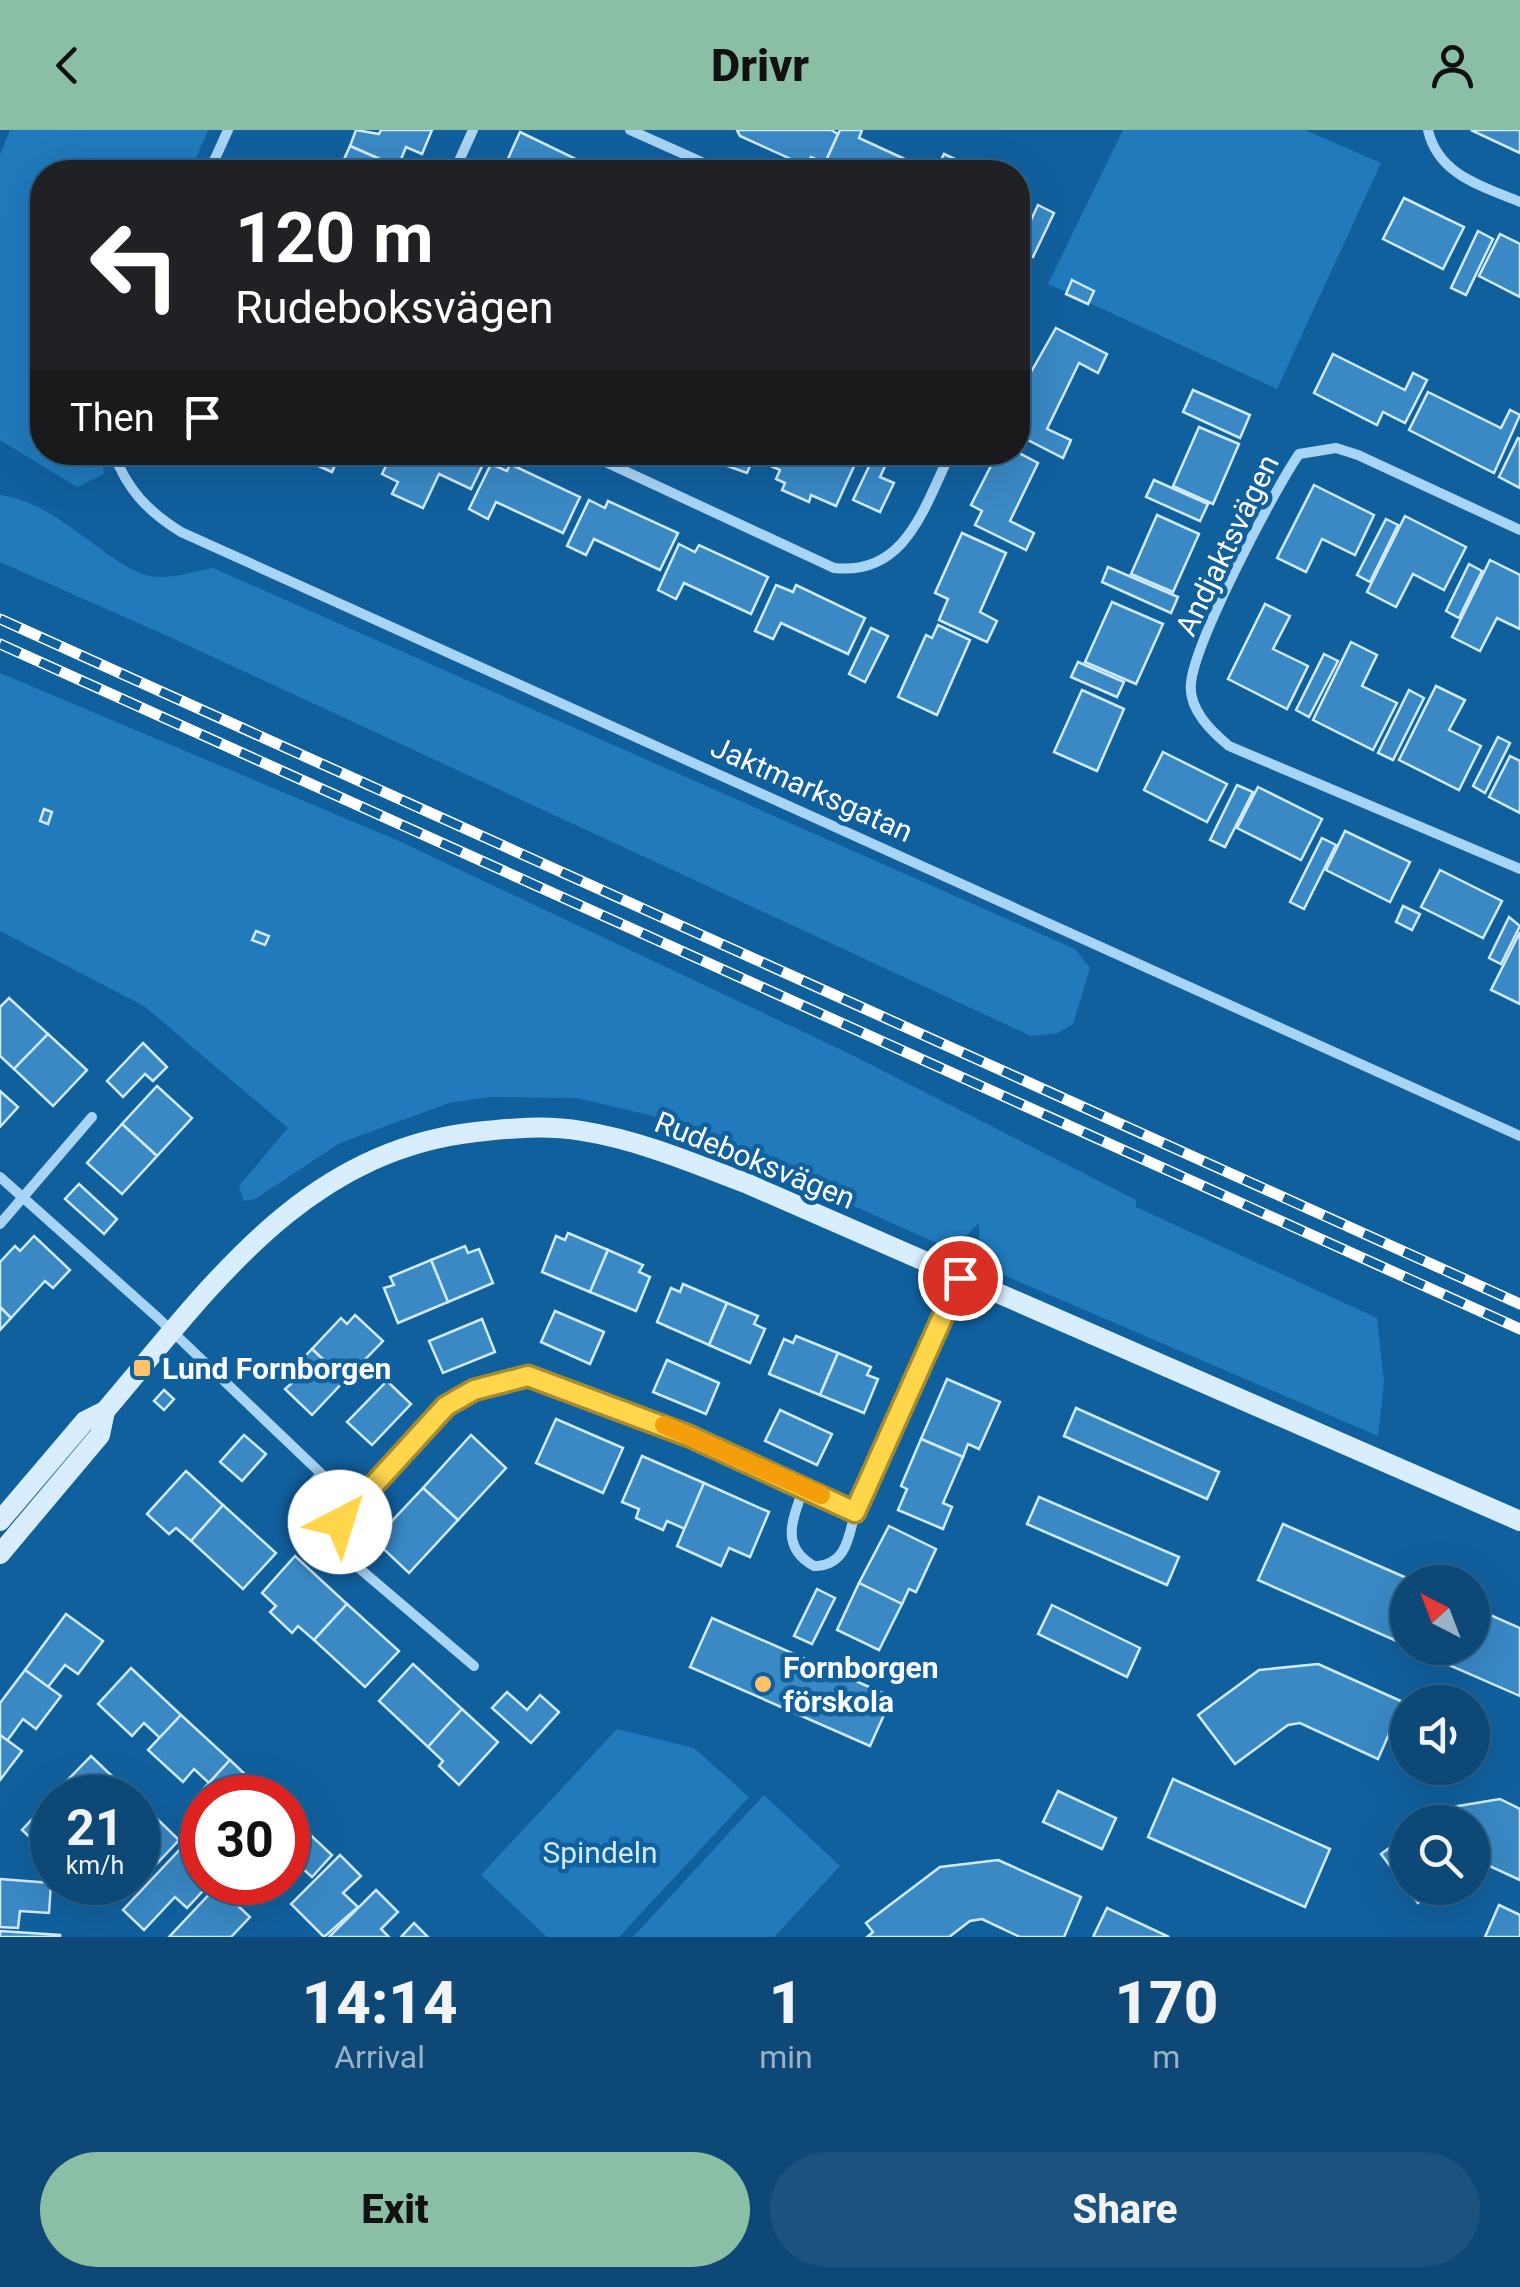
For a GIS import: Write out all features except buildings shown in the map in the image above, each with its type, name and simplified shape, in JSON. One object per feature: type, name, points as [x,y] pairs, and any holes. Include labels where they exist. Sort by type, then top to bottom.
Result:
[{"type":"street","points":[[214,160],[228,130]]},
{"type":"street","points":[[459,160],[473,130]]},
{"type":"street","points":[[630,130],[697,160]]},
{"type":"street","points":[[1428,130],[1435,153],[1458,176],[1520,202]]},
{"type":"street","name":"Andjaktsvägen","points":[[1520,530],[1358,455],[1336,448],[1299,454],[1208,631],[1190,684],[1207,727],[1229,746],[1520,869]]},
{"type":"street","name":"Jaktmarksgatan","points":[[119,465],[129,488],[154,516],[181,532],[1520,1136]]},
{"type":"street","points":[[612,465],[834,568],[854,570],[884,563],[902,543],[944,465]]},
{"type":"street","points":[[0,1224],[26,1199],[92,1117]]},
{"type":"street","name":"Rudeboksvägen","points":[[0,1521],[85,1421],[106,1411],[172,1331],[263,1232],[324,1182],[418,1140],[528,1126],[582,1130],[658,1149],[1520,1521]]},
{"type":"street","points":[[0,1177],[172,1331],[352,1503]]},
{"type":"street","points":[[804,1487],[789,1532],[796,1551],[814,1566],[837,1560],[847,1547],[855,1512],[960,1278]]},
{"type":"street","points":[[326,1540],[352,1503],[446,1406],[474,1390],[528,1376],[654,1422],[855,1512]]},
{"type":"street","name":"Rudeboksvägen","points":[[0,1554],[100,1435],[106,1411]]},
{"type":"street","points":[[320,1475],[299,1498],[297,1509],[326,1540],[474,1666]]},
{"type":"green space","points":[[10,130],[208,130],[195,160],[30,160],[30,458],[0,440],[0,155]]},
{"type":"green space","points":[[1123,130],[1305,130],[1381,163],[1277,389],[1048,284]]},
{"type":"green space","points":[[41,465],[103,465],[104,474],[77,487]]},
{"type":"green space","points":[[0,495],[45,511],[141,574],[165,577],[213,568],[1075,949],[1090,968],[1073,1024],[1058,1033],[1031,1036],[0,562]]},
{"type":"green space","points":[[0,673],[399,841],[848,1053],[1136,1200],[1136,1207],[1377,1318],[1384,1383],[1378,1436],[980,1265],[979,1223],[952,1250],[653,1116],[577,1098],[490,1097],[449,1103],[340,1143],[255,1199],[244,1201],[239,1186],[288,1128],[144,1006],[0,931]]},
{"type":"green space","name":"Spindeln","points":[[617,1729],[694,1748],[749,1797],[619,1937],[547,1937],[481,1875]]},
{"type":"green space","points":[[764,1795],[840,1866],[774,1937],[633,1937]]},
{"type":"railway","points":[[0,619],[1520,1304]]},
{"type":"railway","points":[[0,644],[1520,1329]]},
{"type":"slow traffic","points":[[664,1425],[821,1495]]},
{"type":"place","name":"Lund Fornborgen","points":[[142,1368]]},
{"type":"place","name":"Fornborgen förskola","points":[[763,1684]]},
{"type":"route","points":[[340,1522],[352,1503],[446,1406],[474,1390],[528,1376],[585,1394],[689,1436],[855,1512],[960,1278]]}]
